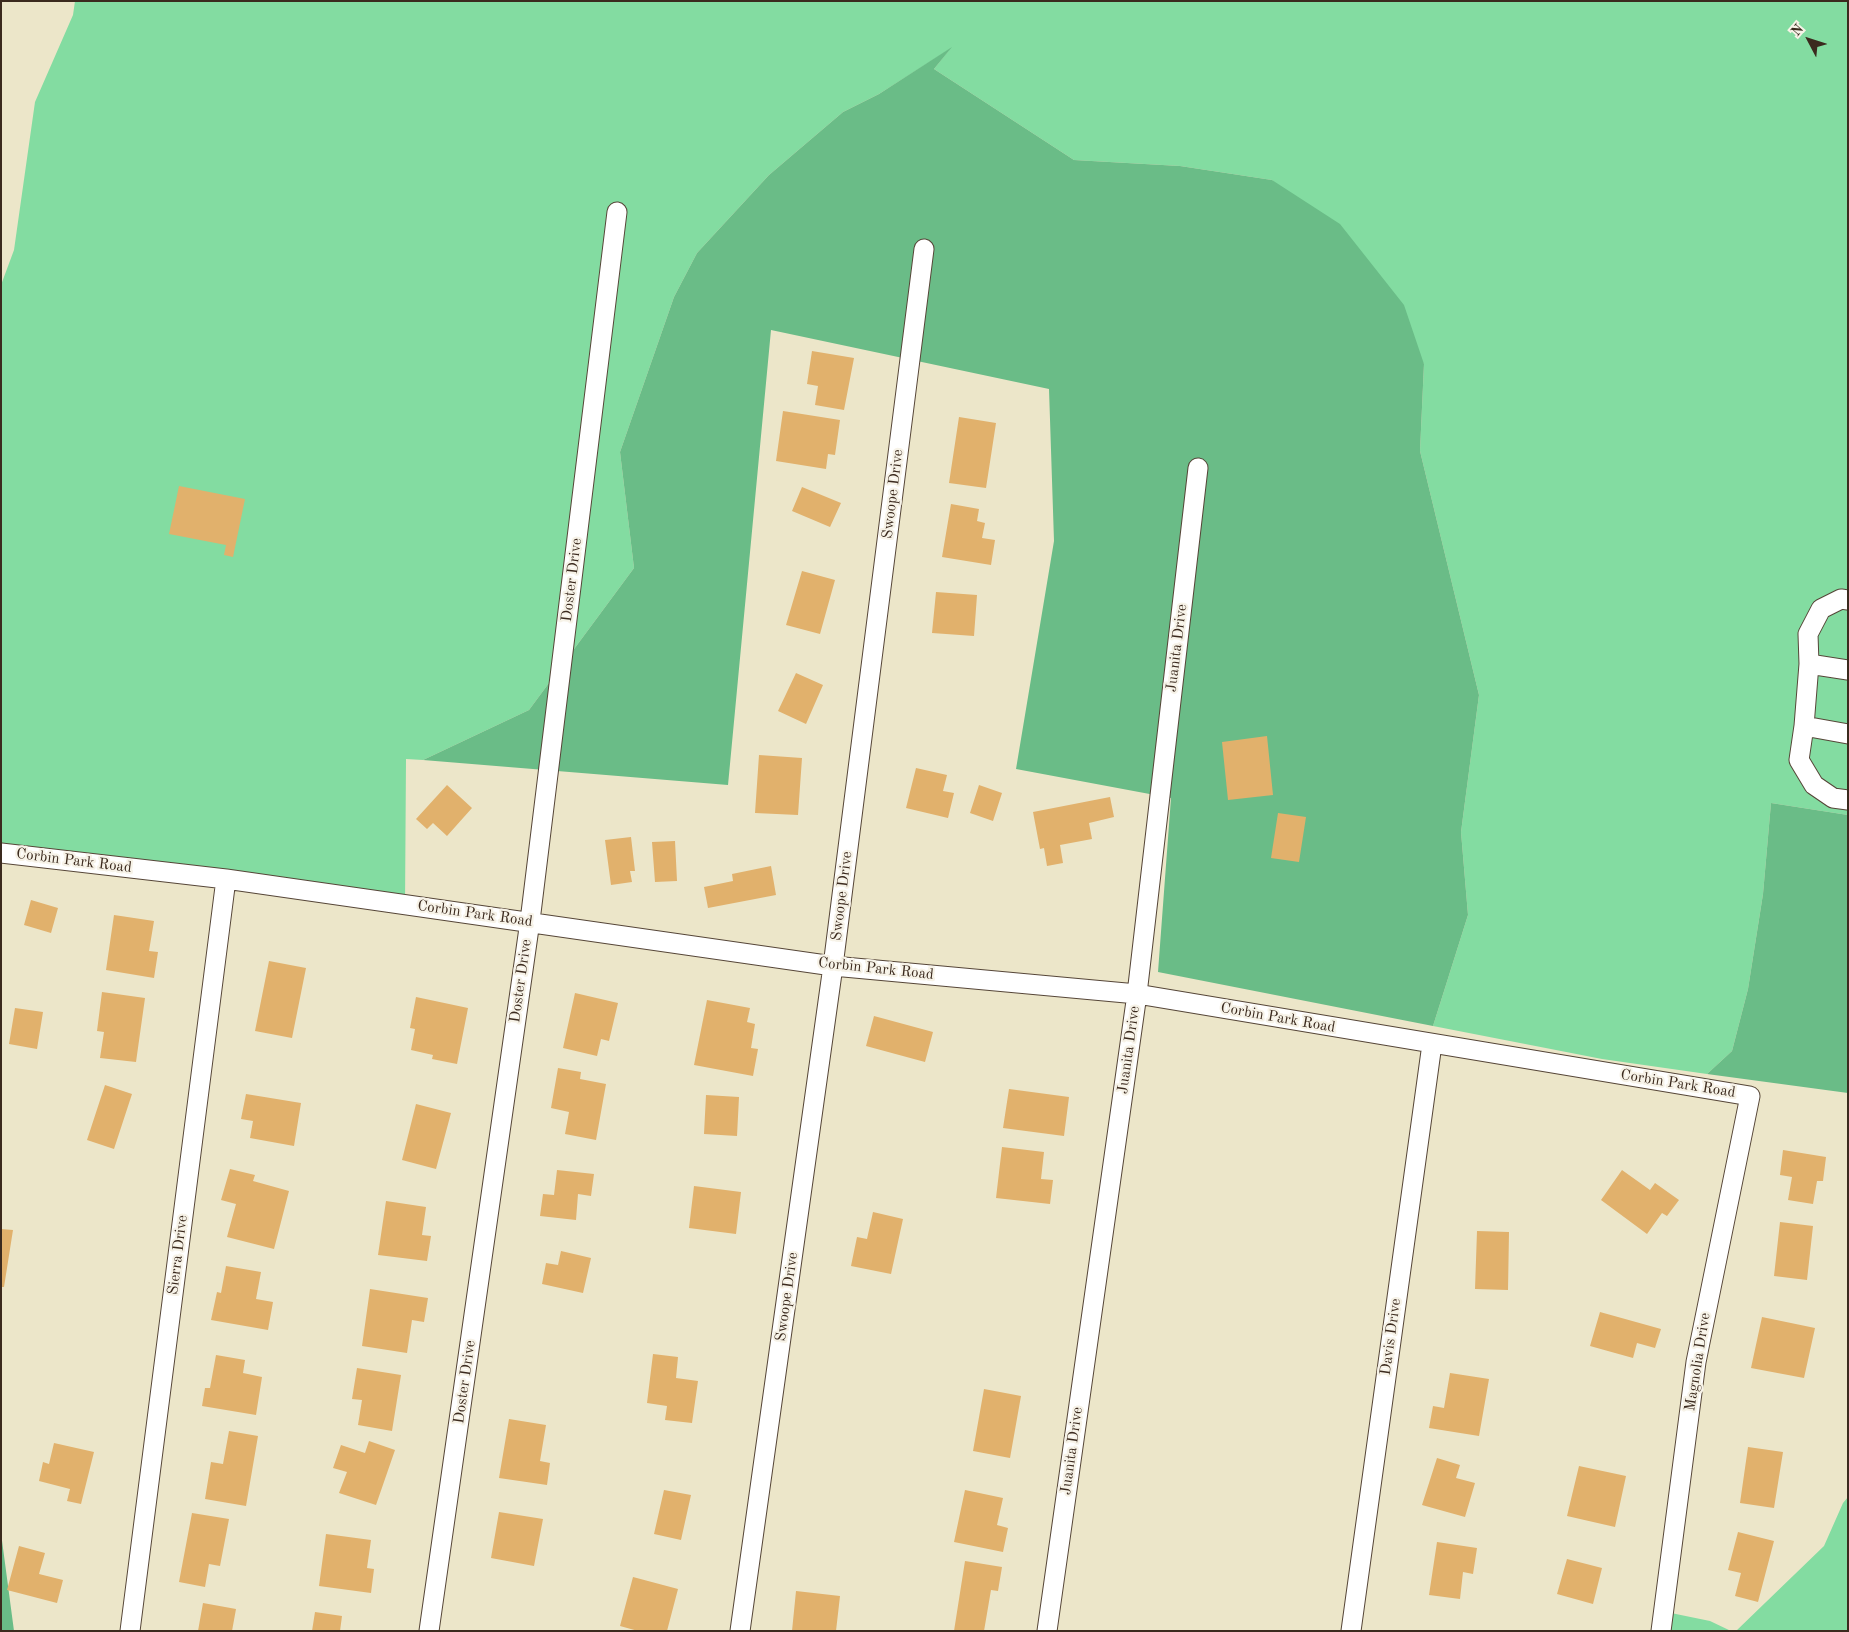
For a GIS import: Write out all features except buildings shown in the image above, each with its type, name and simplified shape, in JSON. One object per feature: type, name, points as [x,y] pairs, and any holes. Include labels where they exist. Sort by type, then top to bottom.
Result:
[{"type":"street","name":"Doster Drive","points":[[430,1631],[530,922],[617,212]]},
{"type":"street","name":"Swoope Drive","points":[[740,1631],[833,966],[924,249]]},
{"type":"street","name":"Juanita Drive","points":[[1047,1631],[1137,994],[1198,468]]},
{"type":"street","points":[[1848,600],[1841,598],[1822,610],[1808,634],[1809,664],[1799,760],[1814,785],[1833,798],[1848,800]]},
{"type":"street","points":[[1809,664],[1848,670]]},
{"type":"street","points":[[1804,726],[1848,734]]},
{"type":"street","name":"Corbin Park Road","points":[[1,853],[226,879],[833,966],[1137,994],[1750,1096]]},
{"type":"street","name":"Sierra Drive","points":[[130,1631],[226,879]]},
{"type":"street","name":"Davis Drive","points":[[1351,1631],[1432,1044]]},
{"type":"street","name":"Magnolia Drive","points":[[1661,1631],[1696,1362],[1750,1096]]},
{"type":"green space","points":[[75,1],[1848,1],[1848,815],[1771,803],[1763,894],[1748,989],[1732,1051],[1707,1074],[1602,1059],[1433,1026],[1468,915],[1461,832],[1479,695],[1420,451],[1424,364],[1272,180],[1180,166],[1074,160],[934,69],[950,49],[879,94],[843,112],[769,175],[697,253],[674,297],[620,452],[634,568],[529,710],[423,760],[406,759],[405,905],[1,862],[1,285],[14,250],[35,102],[73,15]]},
{"type":"green space","points":[[952,47],[934,69],[1074,160],[1180,166],[1272,180],[1340,224],[1404,305],[1424,364],[1420,451],[1479,695],[1461,832],[1468,915],[1433,1026],[1158,972],[1171,798],[1016,769],[1054,541],[1049,389],[771,330],[728,785],[423,760],[529,710],[634,568],[620,452],[674,297],[697,253],[769,175],[843,112],[879,94]]},
{"type":"green space","points":[[1771,803],[1848,815],[1848,1093],[1707,1074],[1732,1051],[1748,989],[1763,894]]},
{"type":"green space","points":[[1848,1497],[1848,1631],[1736,1631],[1824,1546],[1843,1503]]},
{"type":"green space","points":[[1,1533],[14,1631],[1,1631]]},
{"type":"green space","points":[[1671,1613],[1710,1621],[1731,1631],[1668,1631]]}]
